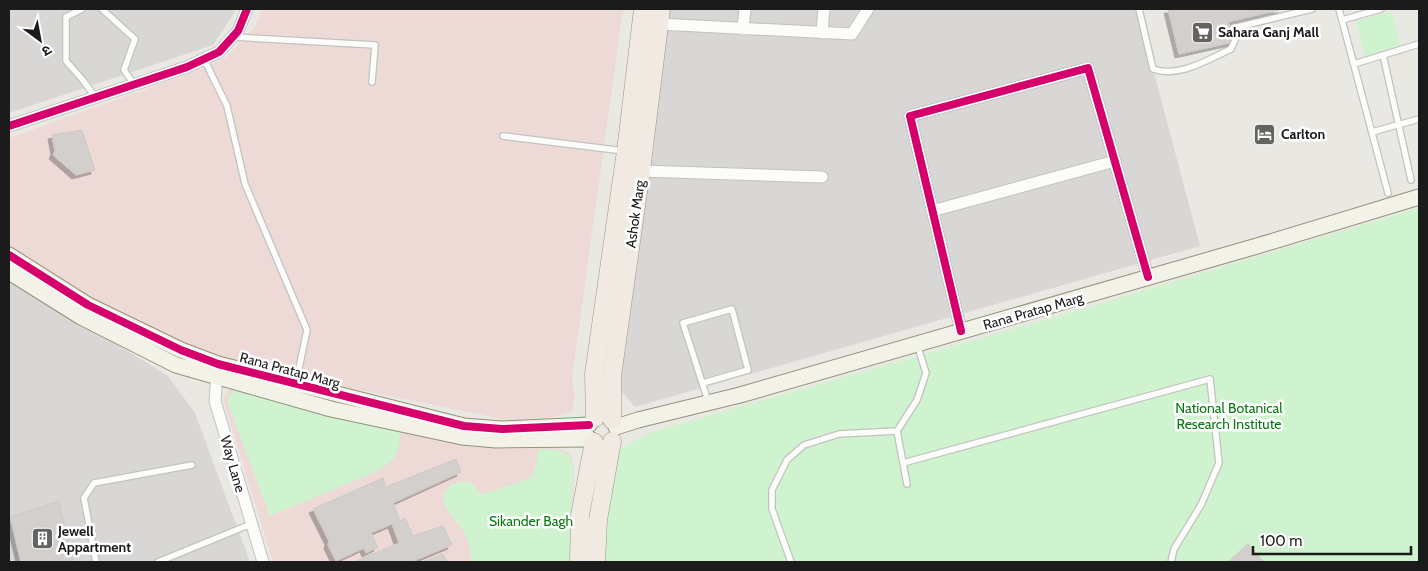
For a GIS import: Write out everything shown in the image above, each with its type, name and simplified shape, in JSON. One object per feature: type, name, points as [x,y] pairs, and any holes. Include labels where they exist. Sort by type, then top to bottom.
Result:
[{"type":"main road","name":"Ashok Marg","points":[[596,562],[601,430],[594,374],[626,151],[643,9]]},
{"type":"main road","name":"Ashok Marg","points":[[579,562],[580,515],[612,376],[641,170],[660,16]]},
{"type":"street","points":[[9,126],[187,68],[219,52],[238,31],[247,9]]},
{"type":"street","points":[[743,29],[745,9]]},
{"type":"street","points":[[822,33],[824,9]]},
{"type":"street","points":[[660,16],[743,29],[852,34],[868,9]]},
{"type":"street","points":[[961,331],[910,116],[919,113],[1088,68],[1148,277]]},
{"type":"street","points":[[932,211],[1115,161]]},
{"type":"street","points":[[641,170],[822,177]]},
{"type":"street","name":"Rana Pratap Marg","points":[[9,255],[88,305],[181,350],[217,370],[331,409],[462,437],[496,440],[601,430],[709,404],[1419,197]]},
{"type":"street","name":"Rana Pratap Marg","points":[[9,272],[81,318],[176,365],[296,384],[464,426],[502,429],[601,430]]},
{"type":"street","name":"Way Lane","points":[[217,370],[215,401],[250,524],[263,562]]},
{"type":"lane","points":[[82,9],[66,17],[66,61],[96,98]]},
{"type":"lane","points":[[102,9],[135,39],[124,70],[134,85]]},
{"type":"lane","points":[[1139,9],[1153,69],[1163,72],[1177,71],[1231,49],[1236,38],[1233,28],[1312,9]]},
{"type":"lane","points":[[1339,9],[1388,193]]},
{"type":"lane","points":[[1342,20],[1381,9]]},
{"type":"lane","points":[[233,37],[375,45],[372,82]]},
{"type":"lane","points":[[1354,64],[1419,44]]},
{"type":"lane","points":[[1383,55],[1411,180]]},
{"type":"lane","points":[[204,59],[227,106],[245,184],[307,330],[296,384]]},
{"type":"lane","points":[[1372,132],[1419,119]]},
{"type":"lane","points":[[503,136],[626,151]]},
{"type":"lane","points":[[703,384],[748,370],[732,309],[683,323],[709,404]]},
{"type":"lane","points":[[907,484],[897,431],[917,400],[926,373],[917,344]]},
{"type":"lane","points":[[903,463],[1210,379],[1219,463],[1201,506],[1174,549],[1171,562]]},
{"type":"lane","points":[[791,562],[772,509],[772,490],[787,460],[804,445],[839,434],[897,431]]},
{"type":"lane","points":[[96,562],[84,498],[94,484],[192,465]]},
{"type":"lane","points":[[158,562],[250,524]]},
{"type":"shaded area","points":[[9,9],[235,9],[213,45],[9,113]]},
{"type":"shaded area","points":[[262,9],[623,9],[572,378],[575,396],[572,412],[548,418],[507,420],[306,379],[212,356],[113,315],[9,245],[9,138],[197,71],[226,57],[255,27]]},
{"type":"shaded area","points":[[666,9],[1137,9],[1200,246],[635,407],[616,385]]},
{"type":"shaded area","points":[[9,278],[168,376],[195,413],[250,562],[9,562]]},
{"type":"shaded area","points":[[230,388],[460,444],[557,448],[570,453],[574,467],[573,562],[273,562],[223,400]]},
{"type":"green space","points":[[1392,11],[1401,47],[1365,57],[1356,21]]},
{"type":"green space","name":"National Botanical Research Institute","points":[[1419,208],[1419,392],[1417,394],[1419,397],[1419,562],[602,562],[604,505],[617,451],[651,432],[1076,311]]},
{"type":"green space","points":[[233,391],[401,432],[397,452],[388,464],[375,472],[270,516],[227,401]]},
{"type":"green space","name":"Sikander Bagh","points":[[539,449],[557,450],[569,455],[573,468],[571,562],[472,562],[464,532],[444,504],[445,492],[453,484],[464,482],[472,483],[479,493],[484,494],[530,478],[535,469]]},
{"type":"building","name":"Sahara Ganj Mall","points":[[1168,9],[1283,9],[1228,22],[1233,42],[1179,54]]},
{"type":"building","points":[[82,130],[95,170],[76,175],[53,155],[55,151],[52,135]]},
{"type":"building","points":[[456,459],[461,472],[393,503],[400,521],[405,518],[413,536],[443,526],[452,545],[411,562],[354,562],[399,543],[392,524],[371,533],[378,547],[366,553],[364,548],[336,561],[328,545],[329,541],[313,509],[383,478],[386,487]]},
{"type":"building","name":"Jewell Appartment","points":[[59,501],[73,562],[21,562],[10,517]]},
{"type":"building","points":[[1248,544],[1264,562],[1228,562]]},
{"type":"building","points":[[443,554],[447,562],[423,562]]},
{"type":"cycle path","points":[[9,126],[187,67],[219,52],[238,31],[247,9]]},
{"type":"cycle path","points":[[961,331],[910,116],[1088,68],[1148,277]]},
{"type":"cycle path","points":[[9,255],[88,305],[181,350],[218,364],[464,426],[502,429],[589,425]]},
{"type":"place","name":"Sahara Ganj Mall","points":[[1202,32]]},
{"type":"place","name":"Carlton","points":[[1265,134]]},
{"type":"place","name":"Jewell Appartment","points":[[42,539]]}]
